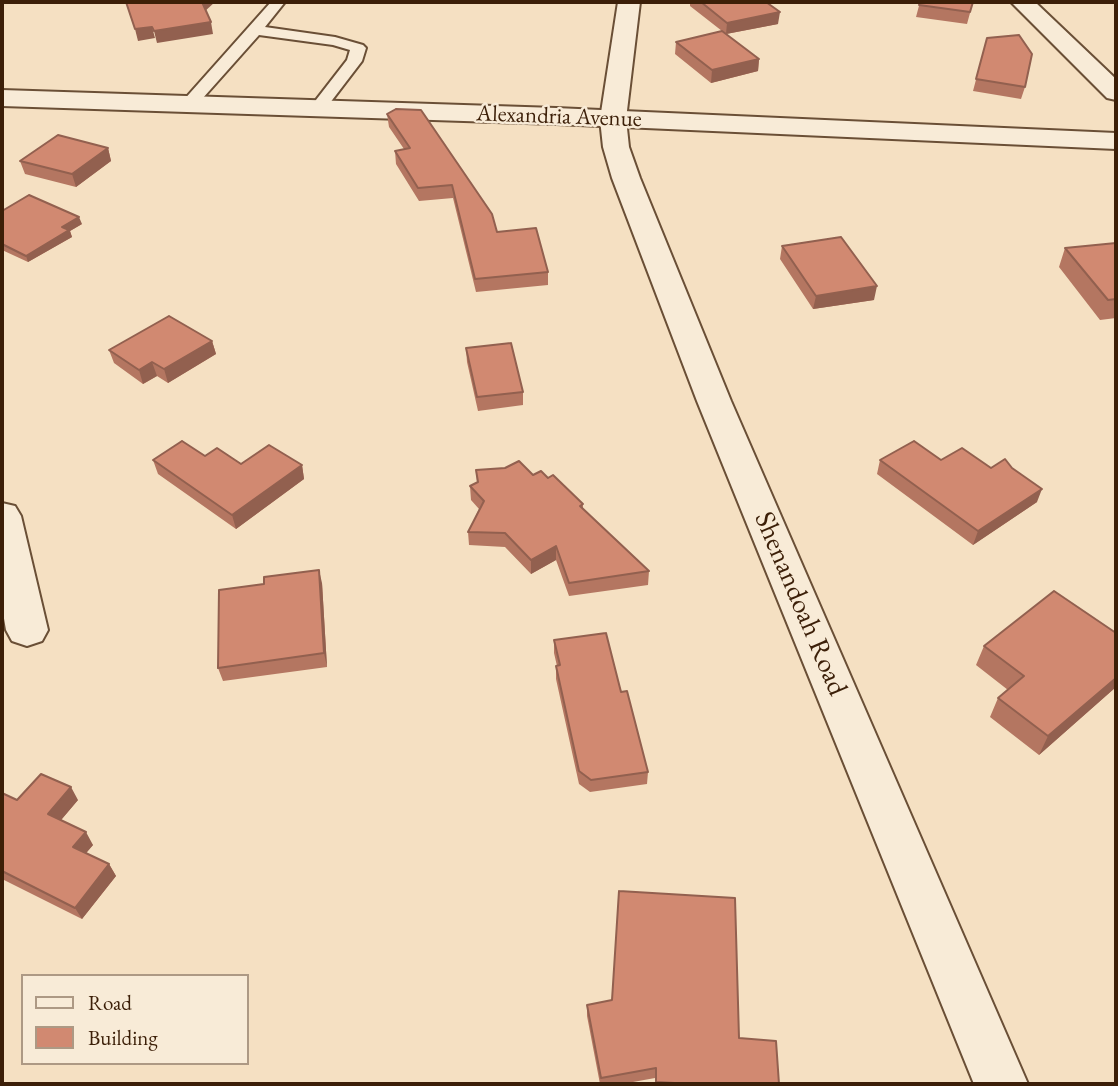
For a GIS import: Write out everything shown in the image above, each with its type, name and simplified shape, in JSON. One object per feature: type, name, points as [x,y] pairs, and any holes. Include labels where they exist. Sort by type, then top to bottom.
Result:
[{"type":"street","name":"Shenandoah Road","points":[[629,2],[613,119],[616,147],[626,178],[714,401],[1002,1084]]},
{"type":"street","points":[[1022,2],[1116,93]]},
{"type":"street","name":"Alexandria Avenue","points":[[2,98],[613,119],[1116,141]]},
{"type":"street","points":[[2,516],[27,630]]},
{"type":"lane","points":[[188,105],[278,2]]},
{"type":"lane","points":[[255,30],[335,41],[358,48],[354,61],[317,109]]},
{"type":"building","points":[[126,2],[202,2],[211,22],[154,31],[152,27],[135,29]]},
{"type":"building","points":[[701,2],[766,2],[780,12],[727,23]]},
{"type":"building","points":[[920,2],[973,2],[970,12],[919,5]]},
{"type":"building","points":[[722,31],[759,59],[712,70],[676,42]]},
{"type":"building","points":[[1019,35],[1032,54],[1025,87],[976,79],[987,38]]},
{"type":"building","points":[[396,109],[421,110],[492,214],[497,232],[536,228],[548,272],[475,279],[452,185],[418,188],[395,151],[410,148],[387,114]]},
{"type":"building","points":[[58,135],[108,148],[72,174],[20,161]]},
{"type":"building","points":[[29,195],[79,217],[62,227],[69,230],[26,256],[2,244],[2,211]]},
{"type":"building","points":[[841,237],[877,286],[816,296],[782,246]]},
{"type":"building","points":[[1116,243],[1116,299],[1108,300],[1065,248]]},
{"type":"building","points":[[169,316],[212,341],[164,369],[152,362],[139,370],[109,350]]},
{"type":"building","points":[[511,343],[523,392],[477,397],[466,348]]},
{"type":"building","points":[[182,441],[205,456],[217,448],[241,464],[269,445],[302,465],[232,515],[153,460]]},
{"type":"building","points":[[914,441],[941,460],[962,448],[991,468],[1005,459],[1012,468],[1042,489],[978,531],[880,460]]},
{"type":"building","points":[[519,461],[533,475],[541,471],[548,478],[553,475],[583,504],[580,506],[649,571],[569,583],[556,546],[531,560],[505,533],[468,532],[484,501],[470,486],[478,482],[476,470],[505,468]]},
{"type":"building","points":[[319,570],[324,653],[218,668],[219,590],[264,584],[264,577]]},
{"type":"building","points":[[1054,591],[1116,633],[1116,678],[1048,736],[998,698],[1024,676],[984,646]]},
{"type":"building","points":[[606,633],[621,692],[627,691],[648,772],[591,780],[579,771],[556,666],[560,665],[554,640]]},
{"type":"building","points":[[41,774],[71,787],[48,814],[86,832],[73,847],[109,864],[75,908],[2,871],[2,793],[17,800]]},
{"type":"building","points":[[619,891],[735,898],[739,1038],[776,1041],[779,1084],[656,1082],[656,1068],[601,1078],[587,1005],[612,1000]]}]
